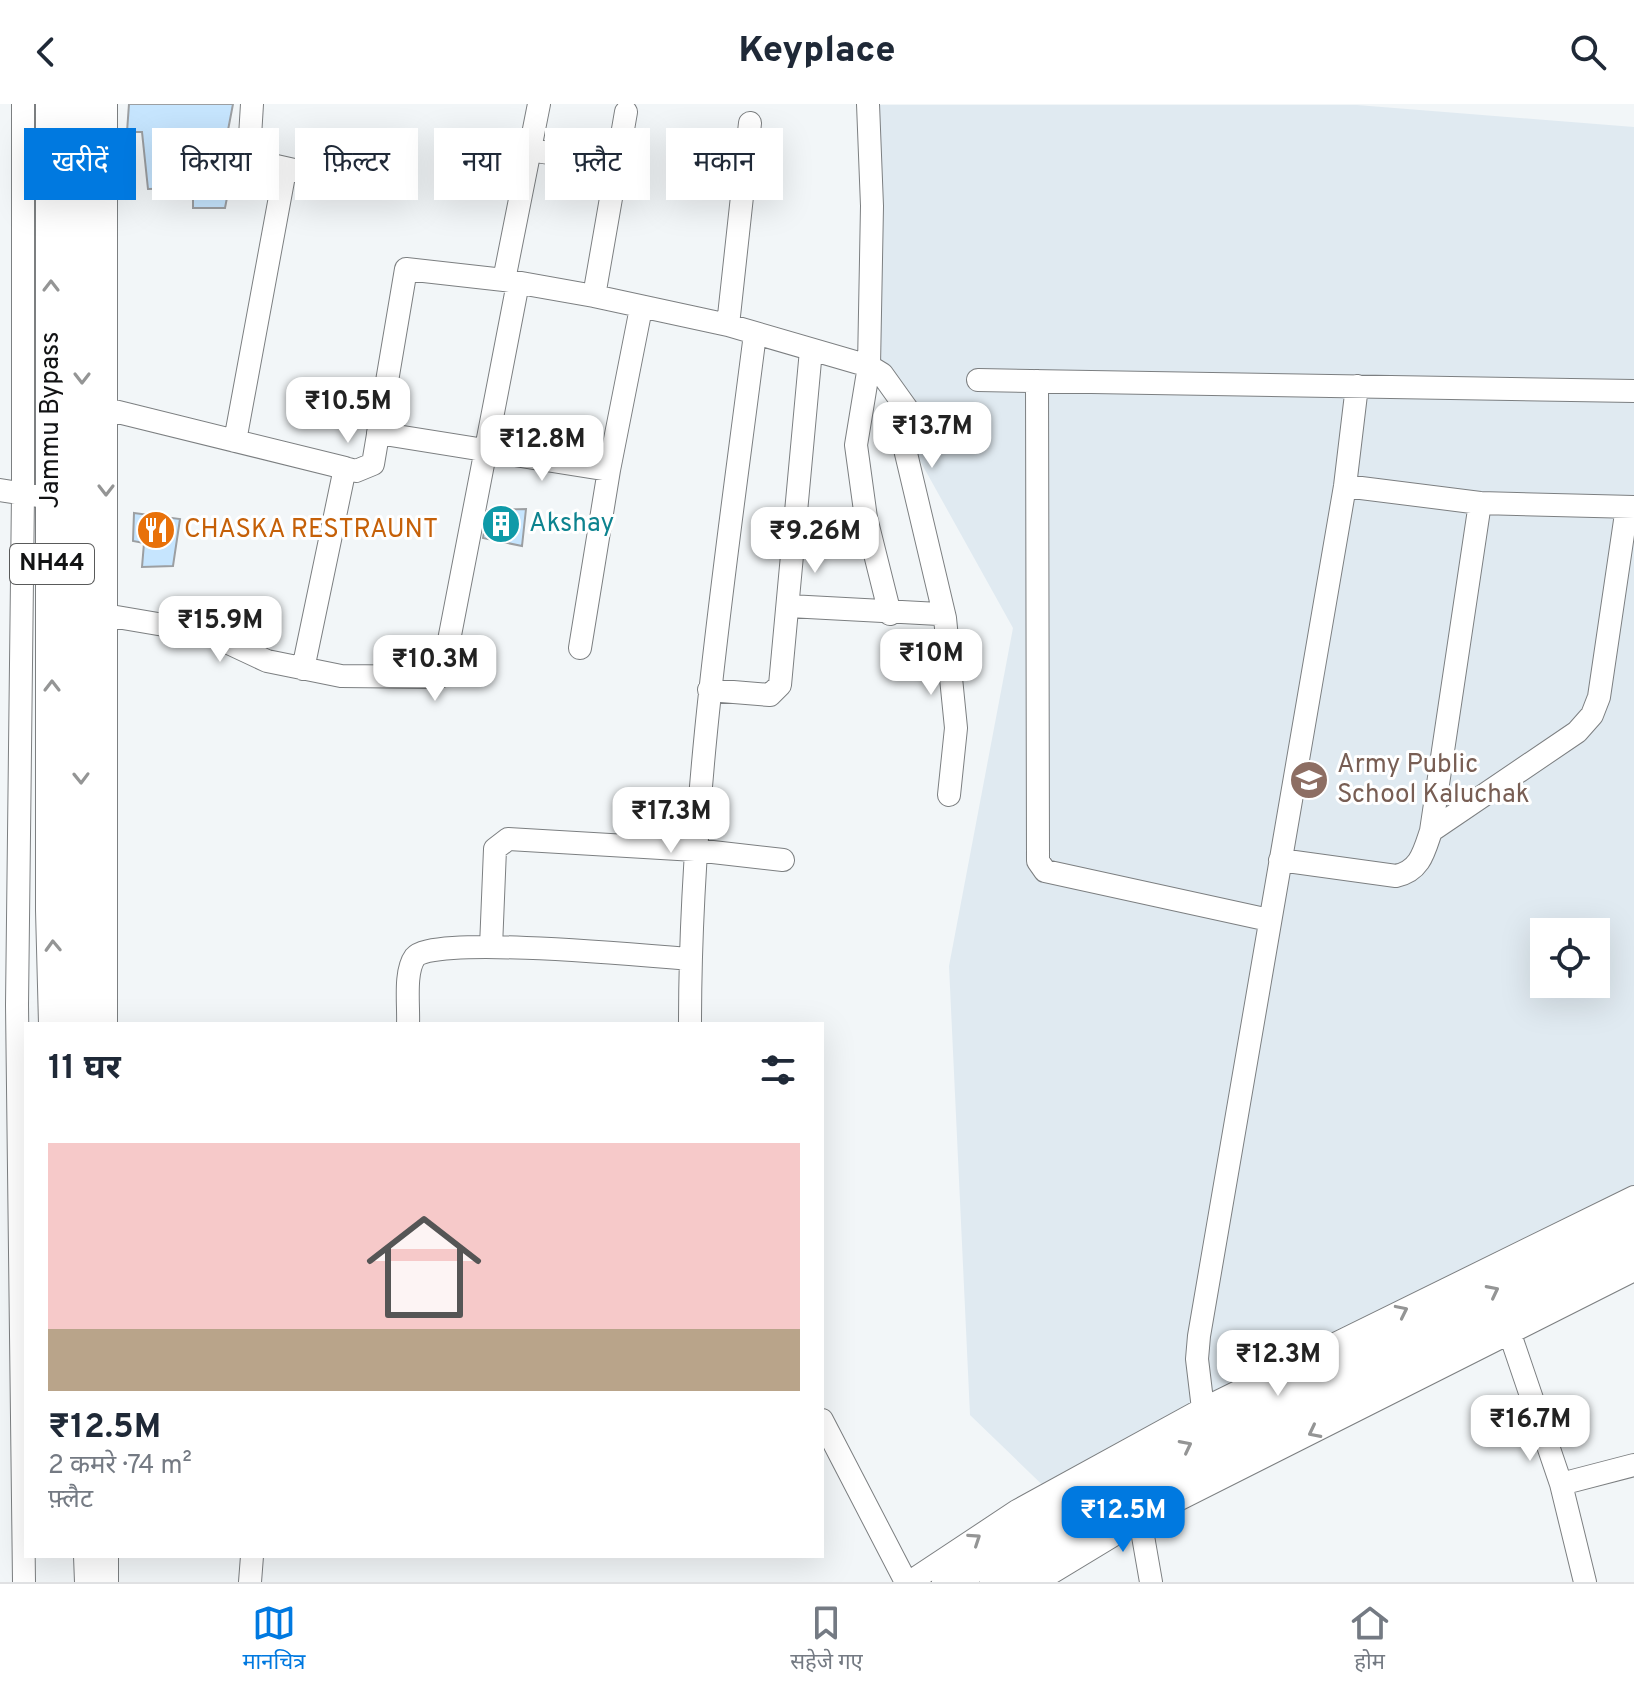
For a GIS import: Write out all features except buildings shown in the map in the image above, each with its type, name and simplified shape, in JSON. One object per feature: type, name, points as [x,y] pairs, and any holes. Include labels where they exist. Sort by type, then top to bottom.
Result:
[{"type":"highway","name":"Jammu Bypass","points":[[52,104],[21,493],[55,1022]]},
{"type":"highway","name":"Jammu Bypass","points":[[84,104],[80,667],[84,1022]]},
{"type":"highway","points":[[948,1582],[1113,1482],[1634,1220]]},
{"type":"highway","points":[[996,1582],[1136,1498],[1634,1247]]},
{"type":"highway","points":[[71,1558],[72,1582]]},
{"type":"highway","points":[[90,1558],[91,1582]]},
{"type":"street","points":[[9,104],[16,149],[21,493],[9,886],[10,1167],[24,1582]]},
{"type":"street","points":[[21,493],[7,338],[16,149],[23,104]]},
{"type":"street","points":[[106,104],[106,1022]]},
{"type":"street","points":[[252,104],[249,153],[263,166],[295,172]]},
{"type":"street","points":[[539,104],[529,150],[545,152]]},
{"type":"street","points":[[868,104],[872,237],[869,366],[856,445],[866,518],[890,614]]},
{"type":"street","points":[[623,128],[626,112]]},
{"type":"street","points":[[728,325],[750,123]]},
{"type":"street","points":[[235,441],[285,170]]},
{"type":"street","points":[[105,615],[205,632],[267,661],[303,669],[341,676],[439,677],[445,661],[483,450],[522,200]]},
{"type":"street","points":[[594,296],[611,200]]},
{"type":"street","points":[[106,409],[356,471],[373,464],[406,269],[594,296],[728,325],[869,366],[882,374],[907,409],[904,445],[945,618],[956,728],[949,795]]},
{"type":"street","points":[[580,648],[609,470],[641,308]]},
{"type":"street","points":[[690,1022],[695,850],[709,690],[755,334]]},
{"type":"street","points":[[709,690],[770,695],[776,692],[789,606],[811,350]]},
{"type":"street","points":[[978,380],[1634,391]]},
{"type":"street","points":[[1037,381],[1038,861],[1045,871],[1269,920]]},
{"type":"street","points":[[1203,1409],[1197,1359],[1199,1336],[1345,486],[1357,386]]},
{"type":"street","points":[[378,433],[609,470]]},
{"type":"street","points":[[303,669],[345,468]]},
{"type":"street","points":[[1345,486],[1480,503],[1631,507],[1599,697],[1592,715],[1558,745],[1431,831]]},
{"type":"street","points":[[1280,860],[1396,876],[1415,868],[1431,831],[1480,503]]},
{"type":"street","points":[[789,606],[890,614],[939,614],[945,618]]},
{"type":"street","points":[[491,947],[495,849],[500,842],[508,839],[695,850],[783,860]]},
{"type":"street","points":[[408,1022],[414,959],[431,948],[491,947],[690,959]]},
{"type":"street","points":[[824,1424],[908,1582],[1017,1511],[1203,1409],[1634,1197]]},
{"type":"street","points":[[1036,1582],[1140,1519],[1634,1270]]},
{"type":"street","points":[[1510,1334],[1561,1484],[1585,1582]]},
{"type":"street","points":[[1561,1484],[1634,1465]]},
{"type":"street","points":[[1140,1519],[1151,1582]]},
{"type":"street","points":[[107,1558],[107,1582]]},
{"type":"street","points":[[250,1582],[252,1558]]},
{"type":"shaded area","name":"Army Public School Kaluchak","points":[[880,105],[1357,105],[1634,127],[1634,1199],[1058,1500],[970,1415],[949,966],[1013,628],[874,378]]},
{"type":"place","name":"Akshay","points":[[501,524]]},
{"type":"place","name":"CHASKA RESTRAUNT","points":[[156,530]]},
{"type":"place","name":"Army Public School Kaluchak","points":[[1309,780]]}]
